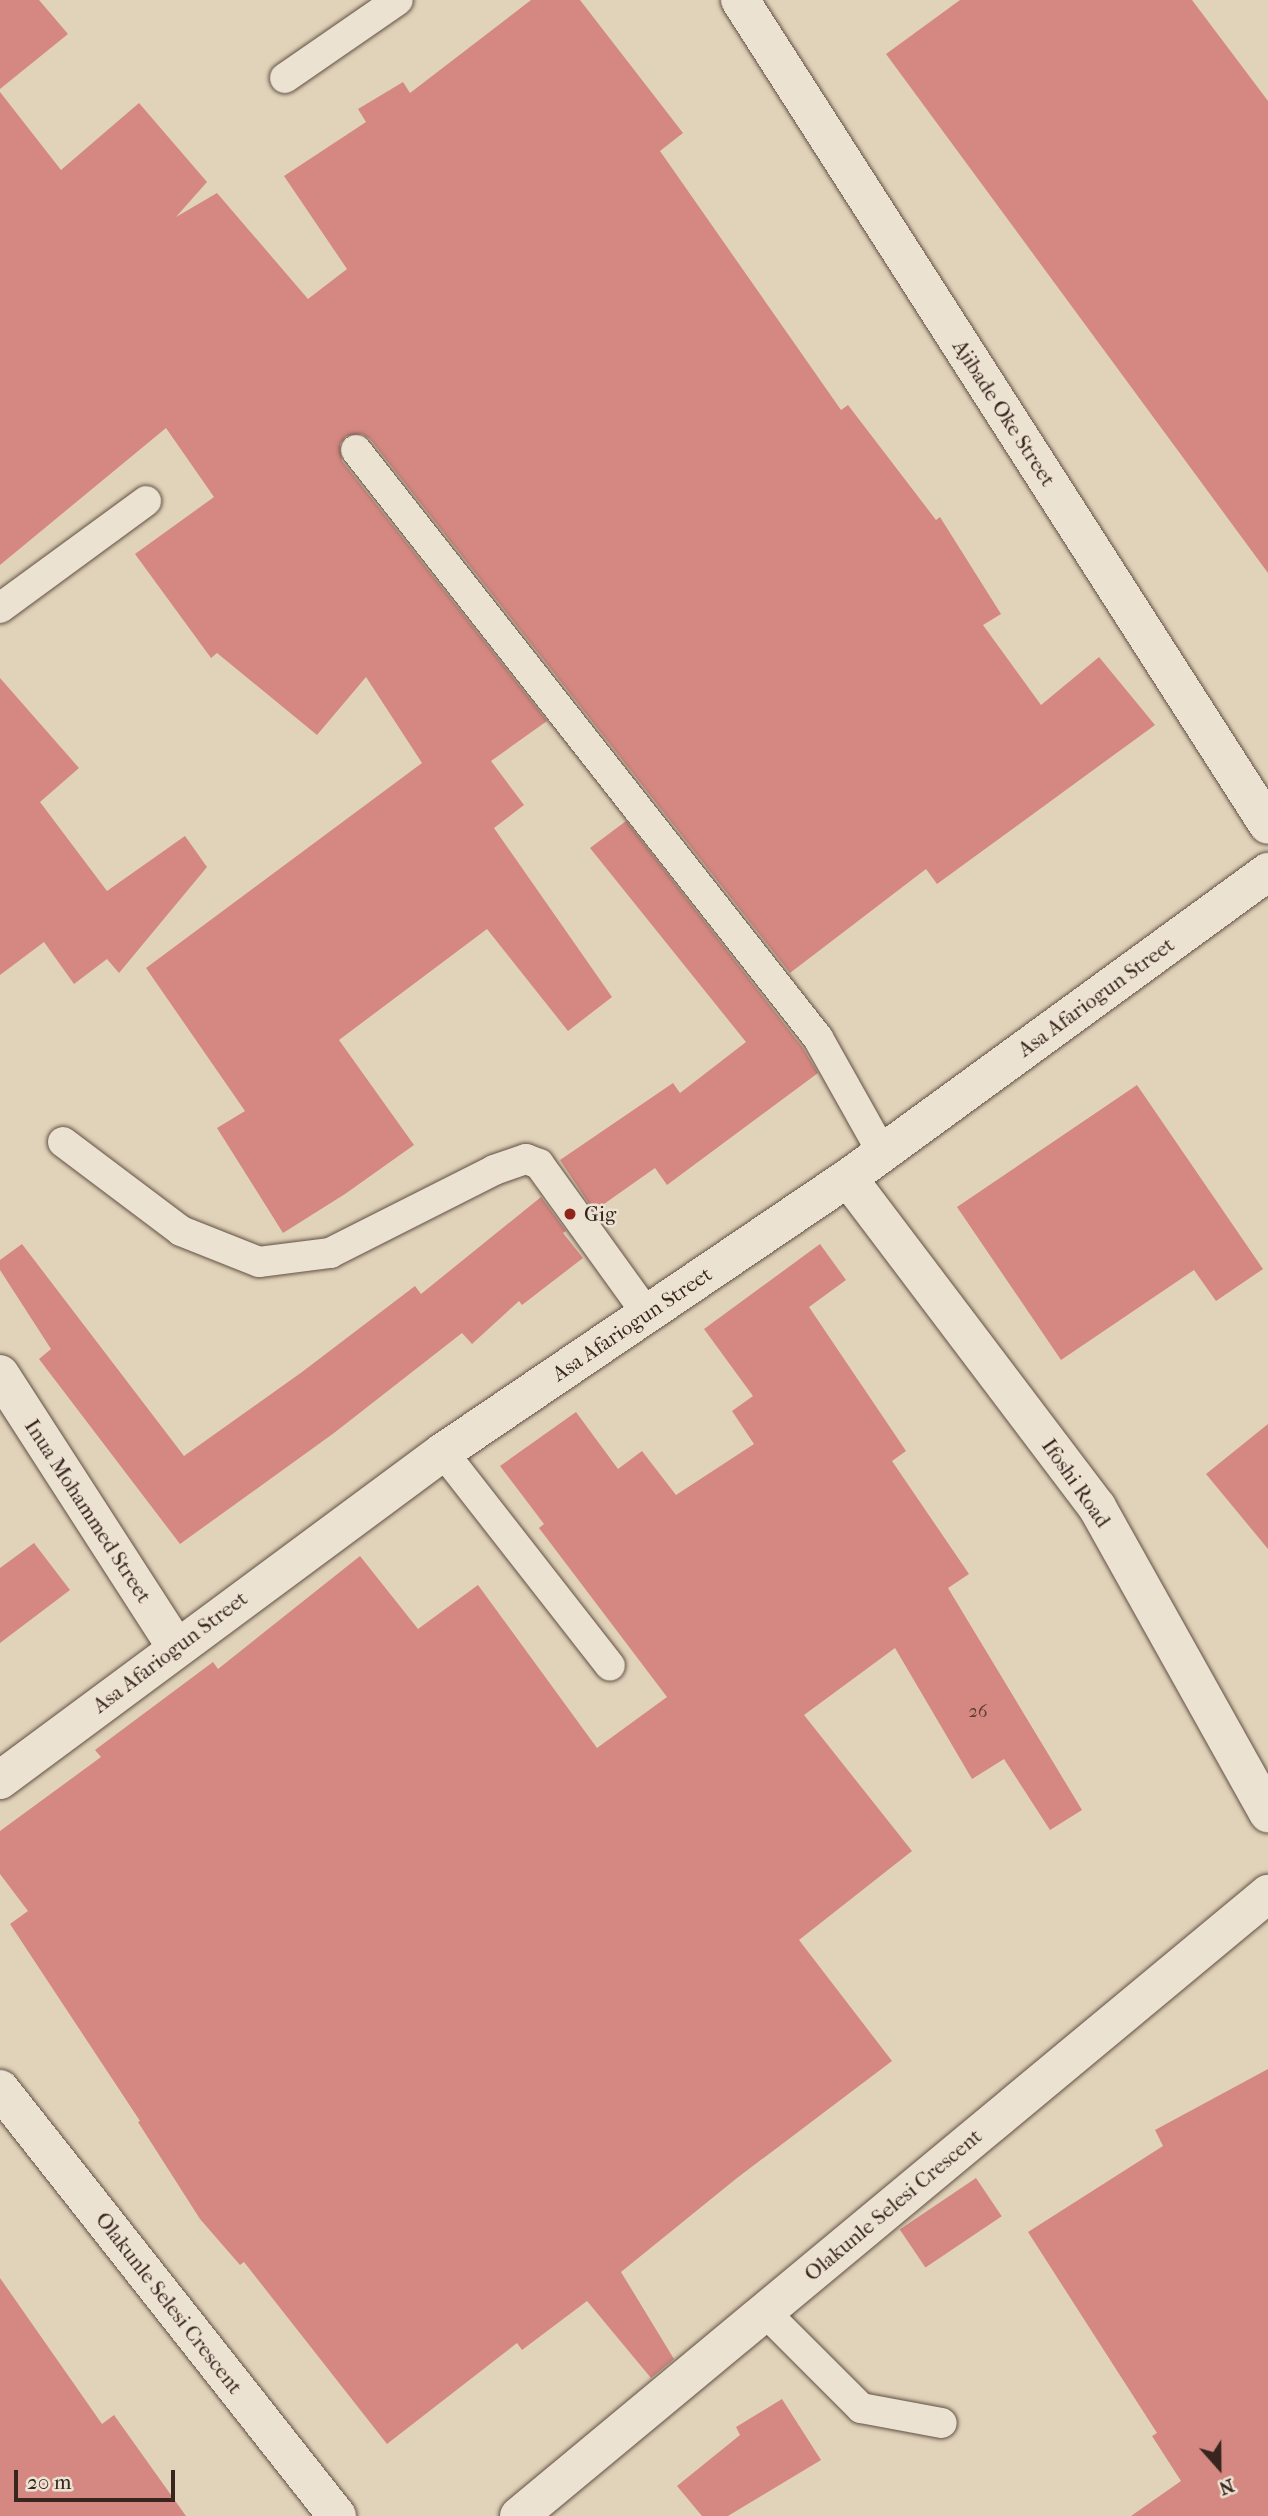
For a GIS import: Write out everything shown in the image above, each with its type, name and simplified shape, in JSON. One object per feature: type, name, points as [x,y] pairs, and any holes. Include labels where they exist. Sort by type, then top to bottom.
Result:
[{"type":"street","name":"Ajibade Oke Street","points":[[740,0],[1268,825]]},
{"type":"street","name":"Asa Afariogun Street","points":[[0,1780],[176,1647],[443,1452],[848,1178],[1268,872]]},
{"type":"street","name":"Ifoshi Road","points":[[848,1178],[1097,1507],[1268,1813]]},
{"type":"street","name":"Inua Mohammed Street","points":[[0,1374],[176,1647]]},
{"type":"street","name":"Olakunle Selesi Crescent","points":[[519,2516],[1268,1894]]},
{"type":"street","name":"Olakunle Selesi Crescent","points":[[0,2089],[337,2516]]},
{"type":"lane","points":[[285,78],[398,0]]},
{"type":"lane","points":[[356,450],[818,1038],[882,1152]]},
{"type":"lane","points":[[0,608],[146,501]]},
{"type":"lane","points":[[63,1142],[181,1231],[259,1262],[330,1253],[494,1170],[526,1159],[540,1164],[647,1314]]},
{"type":"lane","points":[[443,1452],[610,1666]]},
{"type":"lane","points":[[765,2312],[861,2408],[942,2423]]},
{"type":"building","points":[[0,0],[39,0],[68,34],[0,89]]},
{"type":"building","points":[[531,0],[580,0],[683,133],[660,151],[841,410],[848,405],[936,520],[940,517],[1001,614],[983,625],[1041,705],[1099,657],[1155,725],[937,884],[926,869],[790,973],[370,439],[362,434],[346,436],[340,444],[342,461],[547,721],[491,761],[524,805],[494,828],[612,997],[568,1031],[487,929],[339,1040],[414,1145],[345,1194],[283,1233],[217,1128],[245,1111],[146,968],[422,763],[366,677],[317,735],[217,653],[211,658],[135,554],[214,497],[166,428],[0,565],[0,92],[61,170],[139,103],[207,182],[176,217],[217,193],[308,299],[347,269],[284,176],[366,122],[358,109],[403,82],[410,93]]},
{"type":"building","points":[[960,0],[1192,0],[1268,101],[1268,573],[886,54]]},
{"type":"building","points":[[0,678],[79,768],[40,802],[107,891],[185,836],[207,867],[119,973],[107,959],[74,984],[44,942],[0,975]]},
{"type":"building","points":[[626,821],[803,1048],[818,1073],[667,1185],[655,1168],[594,1211],[560,1160],[673,1083],[680,1093],[746,1042],[590,848]]},
{"type":"building","points":[[1137,1085],[1263,1269],[1216,1301],[1194,1270],[1061,1360],[957,1207]]},
{"type":"building","points":[[541,1197],[566,1231],[563,1233],[583,1258],[522,1305],[519,1301],[472,1344],[462,1333],[334,1433],[180,1544],[39,1359],[51,1349],[0,1270],[0,1260],[22,1244],[184,1456],[302,1372],[415,1286],[421,1294]]},
{"type":"building","points":[[820,1244],[846,1280],[809,1307],[906,1451],[892,1461],[969,1574],[948,1588],[1082,1810],[1050,1830],[1004,1759],[972,1779],[895,1648],[804,1715],[912,1851],[799,1940],[892,2061],[737,2178],[621,2272],[674,2359],[651,2378],[587,2301],[522,2350],[517,2343],[387,2444],[244,2262],[240,2265],[200,2219],[138,2122],[140,2121],[10,1924],[28,1911],[0,1874],[0,1831],[101,1757],[95,1750],[213,1662],[218,1669],[360,1556],[418,1629],[478,1585],[597,1748],[667,1697],[539,1528],[544,1524],[500,1466],[576,1412],[618,1469],[642,1451],[676,1495],[754,1444],[732,1411],[753,1396],[704,1329]]},
{"type":"building","points":[[1268,1424],[1268,1549],[1206,1474]]},
{"type":"building","points":[[34,1543],[70,1590],[0,1643],[0,1568]]},
{"type":"building","points":[[1268,2069],[1268,2516],[1131,2516],[1181,2481],[1152,2436],[1157,2433],[1028,2232],[1163,2146],[1155,2130]]},
{"type":"building","points":[[976,2178],[1002,2216],[925,2268],[900,2229]]},
{"type":"building","points":[[0,2278],[102,2424],[114,2415],[186,2516],[0,2516]]},
{"type":"building","points":[[782,2399],[821,2460],[728,2516],[702,2516],[677,2486],[740,2435],[736,2427]]},
{"type":"place","name":"Gig","points":[[570,1214]]}]
